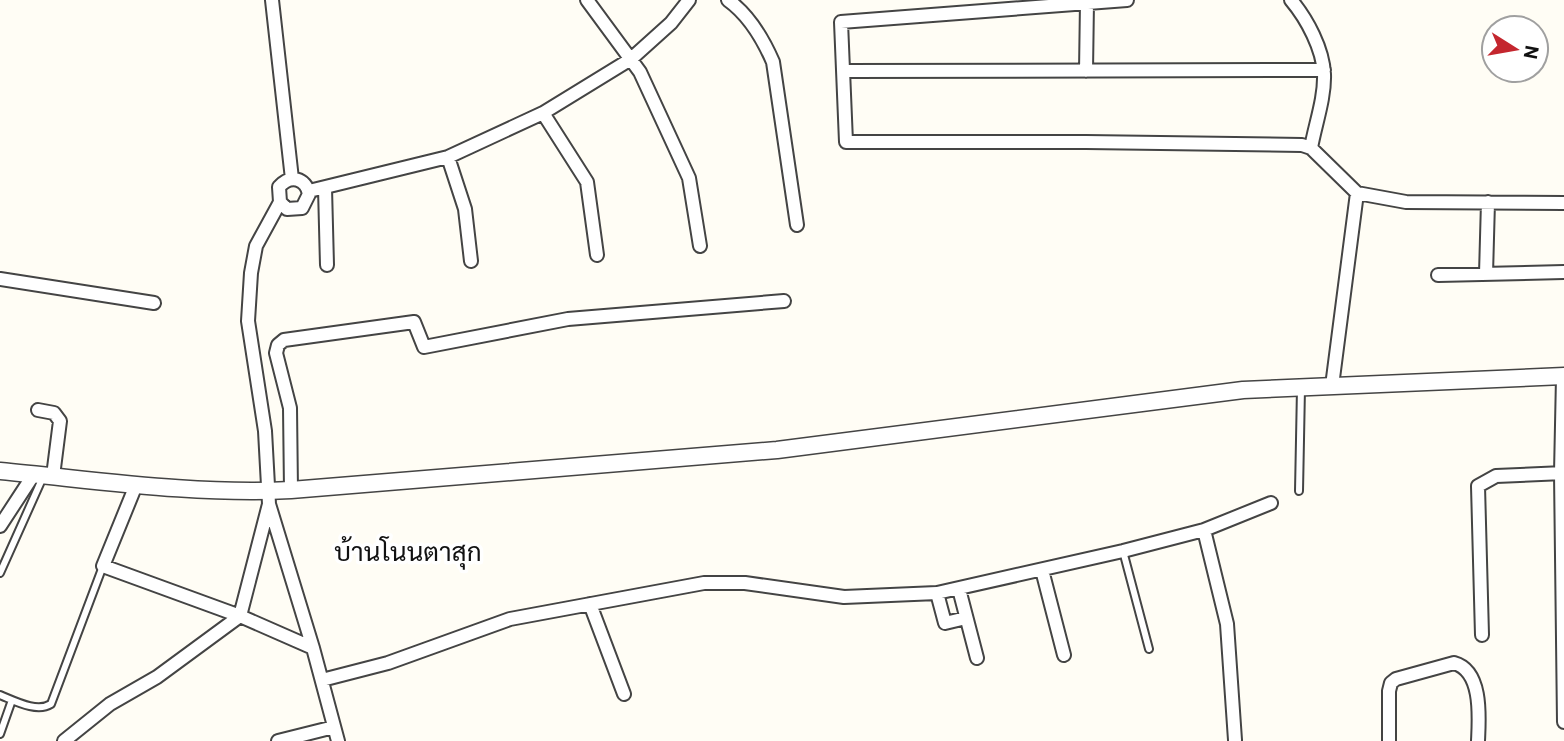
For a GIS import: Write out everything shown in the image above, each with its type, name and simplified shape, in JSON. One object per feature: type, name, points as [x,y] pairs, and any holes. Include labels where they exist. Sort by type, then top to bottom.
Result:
[{"type":"street","points":[[272,0],[292,179]]},
{"type":"street","points":[[587,0],[640,72],[689,178],[700,246]]},
{"type":"street","points":[[309,191],[448,157],[543,113],[631,59],[671,23],[689,0]]},
{"type":"street","points":[[728,0],[764,41],[773,62],[797,225]]},
{"type":"street","points":[[1127,0],[841,22],[846,142],[1302,145],[1311,149],[1357,193],[1406,202],[1564,203]]},
{"type":"street","points":[[1291,0],[1317,44],[1324,70],[1311,149]]},
{"type":"street","points":[[1086,71],[1087,2]]},
{"type":"street","points":[[844,71],[1324,70]]},
{"type":"street","points":[[543,113],[587,182],[597,255]]},
{"type":"street","points":[[448,157],[465,209],[471,261]]},
{"type":"street","points":[[279,202],[287,209],[297,210],[306,204],[309,191],[302,181],[292,179],[279,187],[279,202],[256,246],[251,273],[248,321],[265,431],[268,498],[338,741]]},
{"type":"street","points":[[325,188],[327,265]]},
{"type":"street","points":[[1332,386],[1357,193]]},
{"type":"street","points":[[1486,274],[1488,202]]},
{"type":"street","points":[[1438,275],[1564,272]]},
{"type":"street","points":[[0,279],[154,303]]},
{"type":"street","points":[[291,490],[290,408],[276,353],[278,345],[284,340],[414,322],[424,347],[568,319],[784,301]]},
{"type":"street","points":[[0,471],[268,498],[291,490],[777,450],[1244,390],[1563,377],[1564,722]]},
{"type":"street","points":[[0,526],[44,475],[60,421],[54,413],[38,410]]},
{"type":"street","points":[[1482,635],[1478,486],[1496,476],[1562,473]]},
{"type":"street","points":[[136,485],[103,566],[240,616],[313,648]]},
{"type":"street","points":[[64,741],[110,704],[157,677],[240,616],[268,498]]},
{"type":"street","points":[[322,680],[388,663],[510,619],[704,583],[745,583],[844,597],[937,593],[959,589],[1204,530],[1271,503]]},
{"type":"street","points":[[1204,530],[1227,624],[1235,740]]},
{"type":"street","points":[[1042,570],[1064,655]]},
{"type":"street","points":[[959,589],[977,658]]},
{"type":"street","points":[[937,593],[945,623],[966,618]]},
{"type":"street","points":[[590,604],[624,694]]},
{"type":"street","points":[[1389,741],[1391,683],[1396,679],[1454,663],[1461,665],[1469,674],[1479,701],[1478,741]]},
{"type":"street","points":[[278,741],[334,727]]},
{"type":"lane","points":[[1299,491],[1301,387]]},
{"type":"lane","points":[[0,573],[44,475]]},
{"type":"lane","points":[[1123,551],[1149,649]]},
{"type":"lane","points":[[0,695],[44,708],[51,704],[103,566]]},
{"type":"lane","points":[[0,734],[12,700]]},
{"type":"district","name":"บ้านโนนตาสุก","points":[[408,552]]}]
